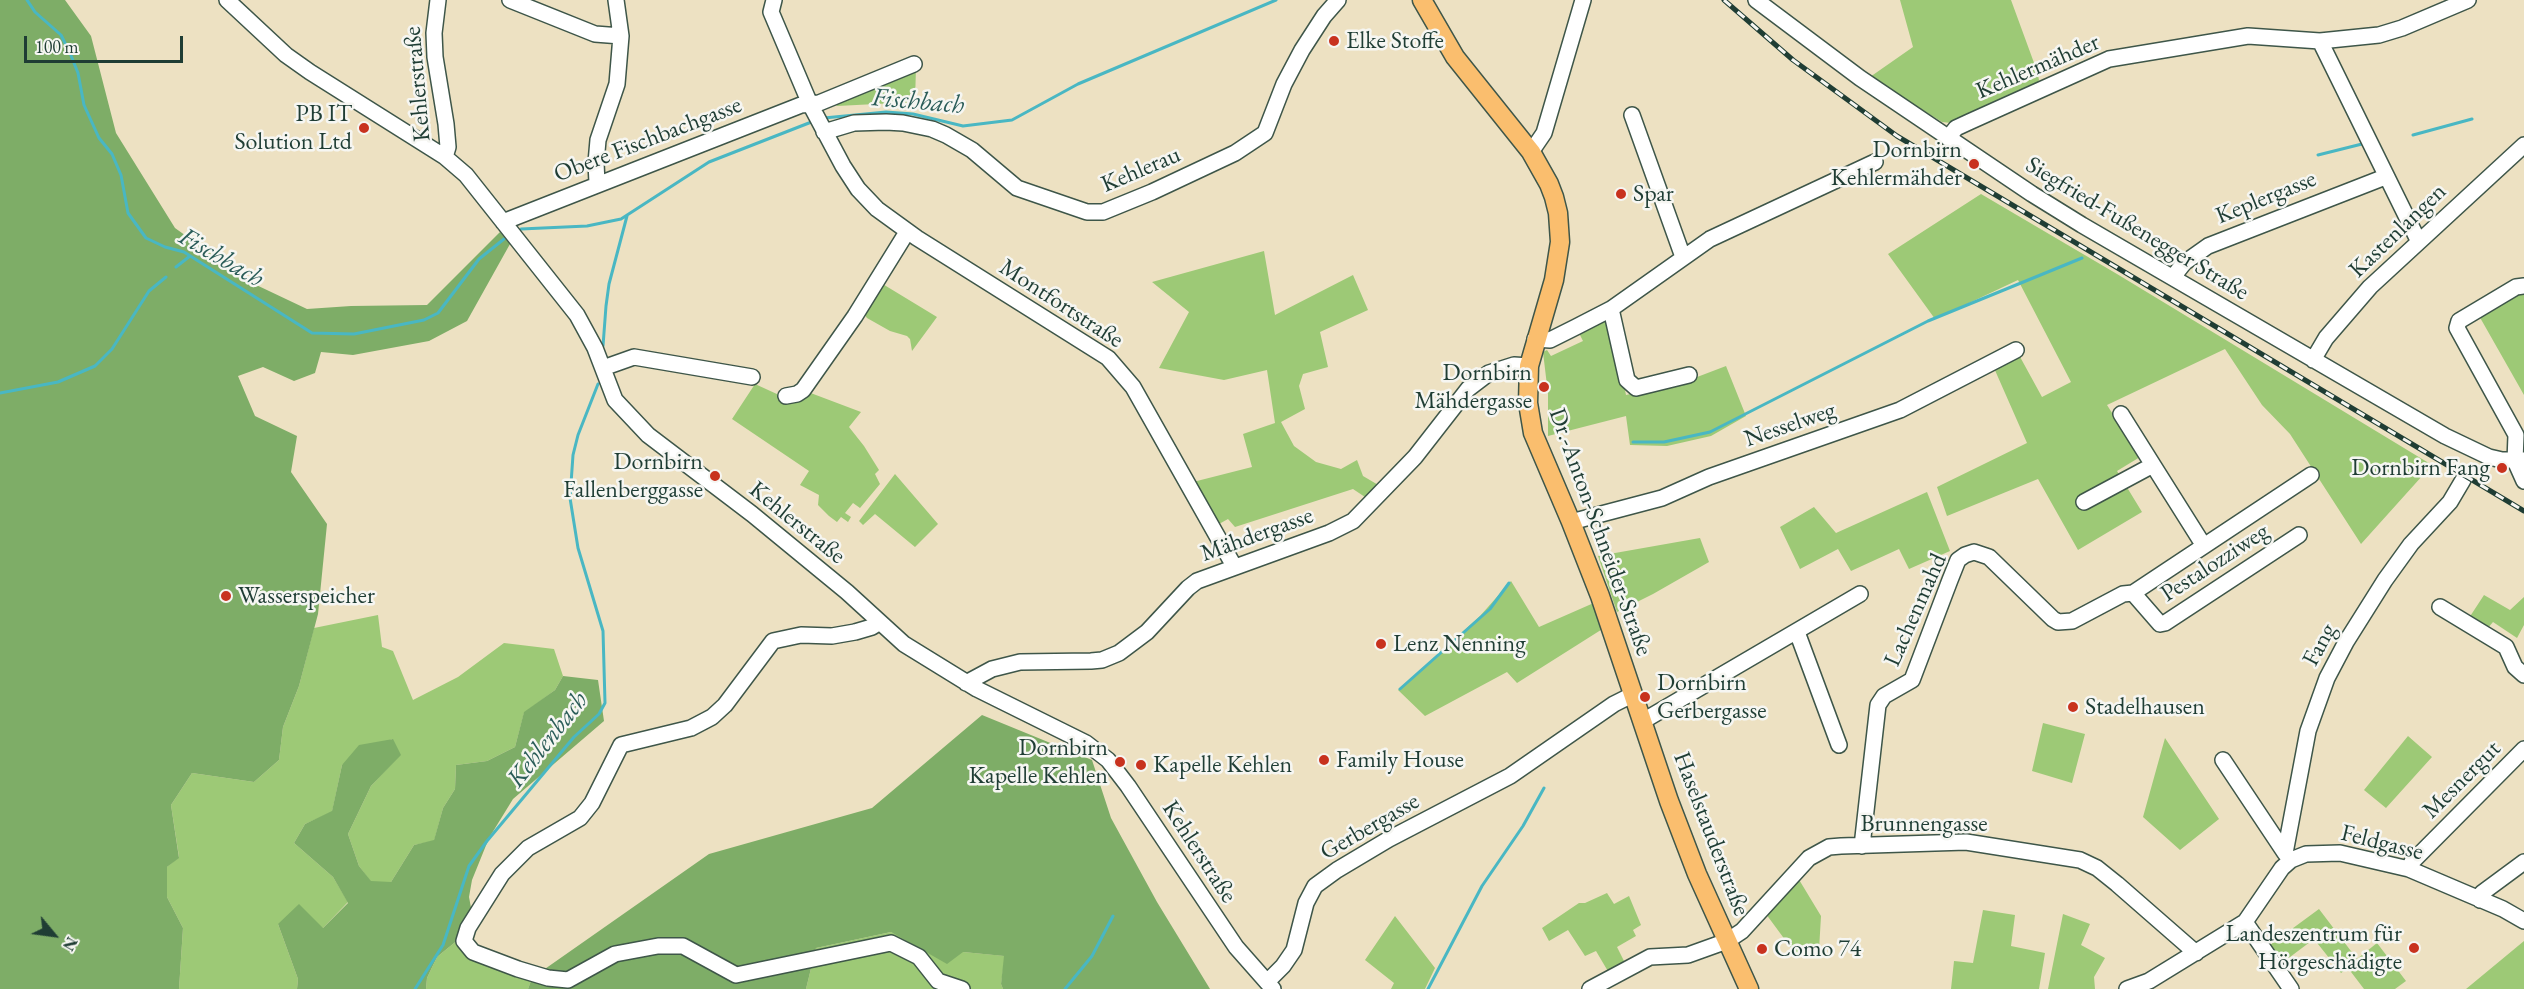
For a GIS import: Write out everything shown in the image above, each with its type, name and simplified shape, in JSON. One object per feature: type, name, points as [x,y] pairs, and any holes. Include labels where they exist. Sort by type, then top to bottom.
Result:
[{"type":"main road","name":"Dr.-Anton-Schneider-Straße","points":[[1424,1],[1455,57],[1531,152],[1549,184],[1560,229],[1559,251],[1554,280],[1529,366],[1528,403],[1533,433],[1571,522],[1634,694]]},
{"type":"main road","name":"Haselstauderstraße","points":[[1634,694],[1693,864],[1749,989]]},
{"type":"street","points":[[227,0],[272,43],[309,72],[445,157]]},
{"type":"street","name":"Kehlerstraße","points":[[438,0],[434,33],[435,57],[446,124],[448,147],[445,157],[466,176],[577,315],[595,348],[615,400],[648,435],[752,514],[904,644],[966,683],[1086,742],[1108,760],[1128,786],[1236,947],[1270,985]]},
{"type":"street","points":[[510,0],[595,34],[621,36]]},
{"type":"street","points":[[597,183],[598,140],[617,84],[621,36],[616,0]]},
{"type":"street","points":[[774,0],[771,12],[812,109]]},
{"type":"street","name":"Kehlerau","points":[[823,130],[854,123],[886,122],[932,129],[972,150],[1017,188],[1087,212],[1103,212],[1235,153],[1265,133],[1284,84],[1302,50],[1324,16],[1338,0]]},
{"type":"street","points":[[1531,152],[1544,133],[1583,0]]},
{"type":"street","name":"Siegfried-Fußenegger Straße","points":[[1756,0],[1860,78],[2032,194],[2474,457],[2519,460]]},
{"type":"street","name":"Kehlermähder","points":[[1947,138],[1956,128],[2109,59],[2248,36],[2320,41],[2390,33],[2468,0]]},
{"type":"street","points":[[2320,41],[2418,240]]},
{"type":"street","name":"Obere Fischbachgasse","points":[[503,222],[597,183],[801,105],[812,109],[819,103],[914,64]]},
{"type":"street","name":"Montfortstraße","points":[[812,109],[858,189],[877,209],[907,232],[1104,354],[1114,363],[1133,387],[1234,566]]},
{"type":"street","points":[[1632,115],[1683,257]]},
{"type":"street","name":"Kastenlangen","points":[[2313,360],[2326,338],[2346,314],[2418,240],[2524,145]]},
{"type":"street","points":[[1535,339],[1550,340],[1611,309],[1710,239],[1875,162]]},
{"type":"street","name":"Keplergasse","points":[[2172,277],[2184,263],[2208,246],[2385,177]]},
{"type":"street","points":[[786,396],[798,394],[803,390],[855,316],[907,232]]},
{"type":"street","points":[[2524,286],[2516,287],[2457,323],[2457,328],[2516,435],[2524,481]]},
{"type":"street","points":[[1611,309],[1627,380],[1636,388],[1689,375]]},
{"type":"street","name":"Nesselweg","points":[[1571,522],[1662,498],[1709,477],[1900,410],[2016,350]]},
{"type":"street","points":[[603,368],[634,357],[752,377]]},
{"type":"street","name":"Mähdergasse","points":[[966,683],[992,669],[1020,662],[1102,660],[1119,653],[1147,632],[1197,581],[1329,533],[1353,521],[1415,457],[1468,388],[1490,373],[1514,365],[1529,366]]},
{"type":"street","points":[[2121,414],[2204,546]]},
{"type":"street","points":[[2084,502],[2153,465]]},
{"type":"street","name":"Lachenmahd","points":[[1862,846],[1878,705],[1884,696],[1912,680],[1958,560],[1974,552],[1989,557],[2058,622],[2080,619],[2123,594],[2133,593],[2311,475]]},
{"type":"street","name":"Fang","points":[[2288,857],[2308,731],[2327,678],[2346,642],[2385,580],[2411,544],[2451,502],[2463,480]]},
{"type":"street","name":"Pestalozziweg","points":[[2133,593],[2158,621],[2165,623],[2299,535]]},
{"type":"street","points":[[1642,721],[1860,594]]},
{"type":"street","points":[[2440,607],[2506,647],[2515,667],[2524,675]]},
{"type":"street","points":[[880,622],[855,632],[832,636],[801,635],[773,641],[725,705],[712,717],[691,728],[621,745],[592,803],[580,818],[528,848],[502,874],[468,928],[464,941],[473,952],[518,969],[548,978],[568,980],[615,954],[658,946],[683,946],[736,975],[891,943],[919,957],[938,981],[962,989]]},
{"type":"street","points":[[1797,632],[1839,745]]},
{"type":"street","name":"Gerbergasse","points":[[1270,985],[1294,950],[1306,903],[1315,886],[1337,870],[1389,840],[1510,776],[1614,704],[1634,694]]},
{"type":"street","name":"Mesnergut","points":[[2409,869],[2412,862],[2524,749]]},
{"type":"street","points":[[2127,989],[2149,981],[2245,922],[2288,857],[2223,760]]},
{"type":"street","name":"Brunnengasse","points":[[1590,989],[1650,957],[1688,955],[1727,941],[1742,931],[1809,858],[1829,847],[1966,842],[2020,849],[2080,861],[2097,868],[2196,953]]},
{"type":"street","name":"Feldgasse","points":[[2288,857],[2340,853],[2409,869],[2524,921]]},
{"type":"street","points":[[2480,900],[2482,894],[2524,862]]},
{"type":"street","points":[[2245,922],[2291,989]]},
{"type":"green space","points":[[0,0],[65,0],[91,36],[116,133],[175,228],[250,282],[307,309],[427,305],[500,232],[510,244],[467,321],[429,341],[353,355],[321,352],[315,373],[294,381],[263,367],[238,376],[255,416],[297,436],[291,472],[327,524],[318,614],[299,686],[283,727],[279,760],[254,782],[192,773],[171,805],[179,858],[167,867],[167,897],[183,928],[179,989],[0,989]]},
{"type":"green space","points":[[1900,0],[2011,0],[2037,71],[2039,80],[2036,87],[1951,123],[1942,122],[1870,77],[1913,47]]},
{"type":"green space","points":[[916,67],[915,102],[837,106],[834,100]]},
{"type":"green space","points":[[1981,194],[2432,465],[2361,544],[2290,434],[2262,405],[2225,349],[2107,405],[2140,457],[2117,471],[2142,512],[2078,550],[2038,479],[1947,516],[1937,487],[2027,443],[1994,368],[2019,355],[2042,397],[2071,382],[2018,280],[1935,319],[1888,254]]},
{"type":"green space","points":[[1264,251],[1275,315],[1353,275],[1368,310],[1320,332],[1328,367],[1303,374],[1299,386],[1305,409],[1281,422],[1294,446],[1316,462],[1341,469],[1357,460],[1363,476],[1380,486],[1368,499],[1353,489],[1235,527],[1228,519],[1219,524],[1193,482],[1252,467],[1243,434],[1275,423],[1267,370],[1224,380],[1159,368],[1189,312],[1152,282]]},
{"type":"green space","points":[[881,283],[937,317],[912,351],[910,339],[907,336],[890,331],[864,314]]},
{"type":"green space","points":[[2524,290],[2524,395],[2478,314]]},
{"type":"green space","points":[[1602,321],[1607,322],[1614,336],[1626,395],[1684,382],[1726,366],[1746,416],[1711,436],[1667,446],[1630,445],[1626,416],[1548,436],[1548,394],[1543,352],[1547,350],[1551,356],[1583,341],[1578,331]]},
{"type":"green space","points":[[755,384],[790,400],[808,392],[861,412],[849,427],[879,470],[875,474],[880,484],[860,508],[853,503],[845,513],[851,517],[848,522],[841,517],[837,522],[829,516],[818,505],[819,495],[800,485],[809,471],[732,419]]},
{"type":"green space","points":[[895,474],[938,524],[915,547],[875,514],[863,525],[859,521]]},
{"type":"green space","points":[[1927,492],[1950,551],[1909,569],[1899,549],[1851,571],[1838,549],[1800,569],[1780,527],[1814,507],[1836,533]]},
{"type":"green space","points":[[1700,538],[1709,562],[1617,612],[1598,556]]},
{"type":"green space","points":[[1511,581],[1539,627],[1596,602],[1604,628],[1517,683],[1507,672],[1425,716],[1398,690],[1480,616]]},
{"type":"green space","points":[[2484,595],[2510,610],[2524,597],[2524,625],[2517,638],[2493,622],[2487,629],[2469,618]]},
{"type":"green space","points":[[378,615],[382,647],[393,651],[413,700],[458,677],[504,643],[554,649],[563,676],[555,690],[524,713],[515,747],[487,761],[456,765],[455,789],[443,808],[434,841],[414,845],[391,882],[371,882],[359,866],[348,834],[371,786],[400,755],[392,739],[342,765],[332,812],[305,824],[294,843],[333,877],[348,902],[323,928],[278,924],[298,979],[297,989],[179,989],[183,928],[167,897],[167,867],[179,857],[171,805],[192,773],[254,782],[279,760],[283,727],[299,686],[314,628]]},
{"type":"green space","points":[[563,676],[598,680],[604,721],[513,799],[489,838],[472,880],[469,897],[472,913],[459,939],[437,957],[427,978],[426,989],[297,989],[298,979],[278,924],[299,904],[323,928],[348,903],[333,877],[294,843],[305,824],[332,811],[342,765],[359,745],[393,739],[401,755],[371,786],[348,834],[359,866],[371,881],[391,882],[414,845],[434,840],[443,808],[455,789],[456,765],[487,761],[515,747],[524,712],[555,690]]},
{"type":"green space","points":[[982,715],[1092,760],[1111,818],[1157,902],[1210,989],[1003,989],[1001,984],[1004,956],[963,952],[947,964],[891,932],[816,948],[806,989],[528,989],[532,978],[709,854],[872,808]]},
{"type":"green space","points":[[2043,723],[2085,734],[2072,783],[2032,771]]},
{"type":"green space","points":[[2408,736],[2432,757],[2386,808],[2364,790]]},
{"type":"green space","points":[[2165,738],[2219,819],[2180,850],[2143,817]]},
{"type":"green space","points":[[1798,878],[1821,916],[1819,950],[1794,952],[1766,914]]},
{"type":"green space","points":[[1607,893],[1614,904],[1629,896],[1641,925],[1633,930],[1636,936],[1617,947],[1626,965],[1609,973],[1596,951],[1585,956],[1568,930],[1549,941],[1542,928],[1579,903],[1585,903]]},
{"type":"green space","points":[[2319,909],[2357,959],[2377,943],[2406,981],[2395,989],[2364,989],[2348,968],[2341,973],[2314,939],[2282,963],[2270,945]]},
{"type":"green space","points":[[1983,910],[2015,915],[2011,946],[2045,953],[2039,989],[1951,989],[1954,961],[1973,963]]},
{"type":"green space","points":[[2063,914],[2090,924],[2081,945],[2105,958],[2094,977],[2095,989],[2048,989]]},
{"type":"green space","points":[[1395,916],[1435,968],[1425,989],[1391,989],[1394,983],[1365,960]]},
{"type":"green space","points":[[891,932],[910,941],[963,952],[1005,956],[1001,984],[1003,989],[806,989],[816,948]]},
{"type":"green space","points":[[459,939],[463,953],[532,978],[528,989],[426,989],[427,978],[437,957]]},
{"type":"green space","points":[[2524,941],[2524,989],[2466,989]]},
{"type":"waterway","name":"Fischbach","points":[[27,0],[35,12],[61,35],[78,73],[84,105],[99,138],[112,154],[121,175],[128,213],[146,238],[165,247],[184,252],[312,333],[354,334],[424,320],[438,313],[479,259],[504,239]]},
{"type":"waterway","name":"Fischbach","points":[[824,118],[886,112],[913,114],[963,126],[1012,120],[1078,84],[1276,0]]},
{"type":"waterway","points":[[2413,135],[2472,119]]},
{"type":"waterway","name":"Fischbach","points":[[521,229],[587,226],[621,219],[709,162],[814,121]]},
{"type":"waterway","points":[[2318,155],[2362,144]]},
{"type":"waterway","name":"Kehlenbach","points":[[603,346],[609,284],[627,216]]},
{"type":"waterway","points":[[176,267],[190,256]]},
{"type":"waterway","points":[[1633,442],[1664,442],[1710,432],[1928,321],[2082,258]]},
{"type":"waterway","points":[[0,393],[58,382],[95,366],[112,349],[149,291],[166,277]]},
{"type":"waterway","name":"Kehlenbach","points":[[415,989],[443,945],[469,866],[487,841],[574,737],[599,714],[605,703],[603,631],[578,548],[570,498],[573,455],[578,435],[598,384]]},
{"type":"waterway","points":[[1400,689],[1490,609],[1509,583]]},
{"type":"waterway","points":[[1428,989],[1482,886],[1523,826],[1544,788]]},
{"type":"waterway","points":[[1065,989],[1092,956],[1113,916]]},
{"type":"tunnel","points":[[2463,480],[2472,463]]},
{"type":"railway","points":[[1724,0],[1793,60],[1897,136],[2524,511]]},
{"type":"place","name":"Elke Stoffe","points":[[1334,41]]},
{"type":"place","name":"PB IT Solution Ltd","points":[[364,128]]},
{"type":"place","name":"Dornbirn Kehlermähder","points":[[1974,164]]},
{"type":"place","name":"Spar","points":[[1621,194]]},
{"type":"place","name":"Dornbirn Mähdergasse","points":[[1544,387]]},
{"type":"place","name":"Dornbirn Fang","points":[[2502,468]]},
{"type":"place","name":"Dornbirn Fallenberggasse","points":[[715,476]]},
{"type":"place","name":"Wasserspeicher","points":[[226,596]]},
{"type":"place","name":"Lenz Nenning","points":[[1381,644]]},
{"type":"place","name":"Dornbirn Gerbergasse","points":[[1645,697]]},
{"type":"place","name":"Stadelhausen","points":[[2073,707]]},
{"type":"place","name":"Family House","points":[[1324,760]]},
{"type":"place","name":"Dornbirn Kapelle Kehlen","points":[[1120,762]]},
{"type":"place","name":"Kapelle Kehlen","points":[[1141,765]]},
{"type":"place","name":"Landeszentrum für Hörgeschädigte","points":[[2414,948]]},
{"type":"place","name":"Como 74","points":[[1762,949]]}]
